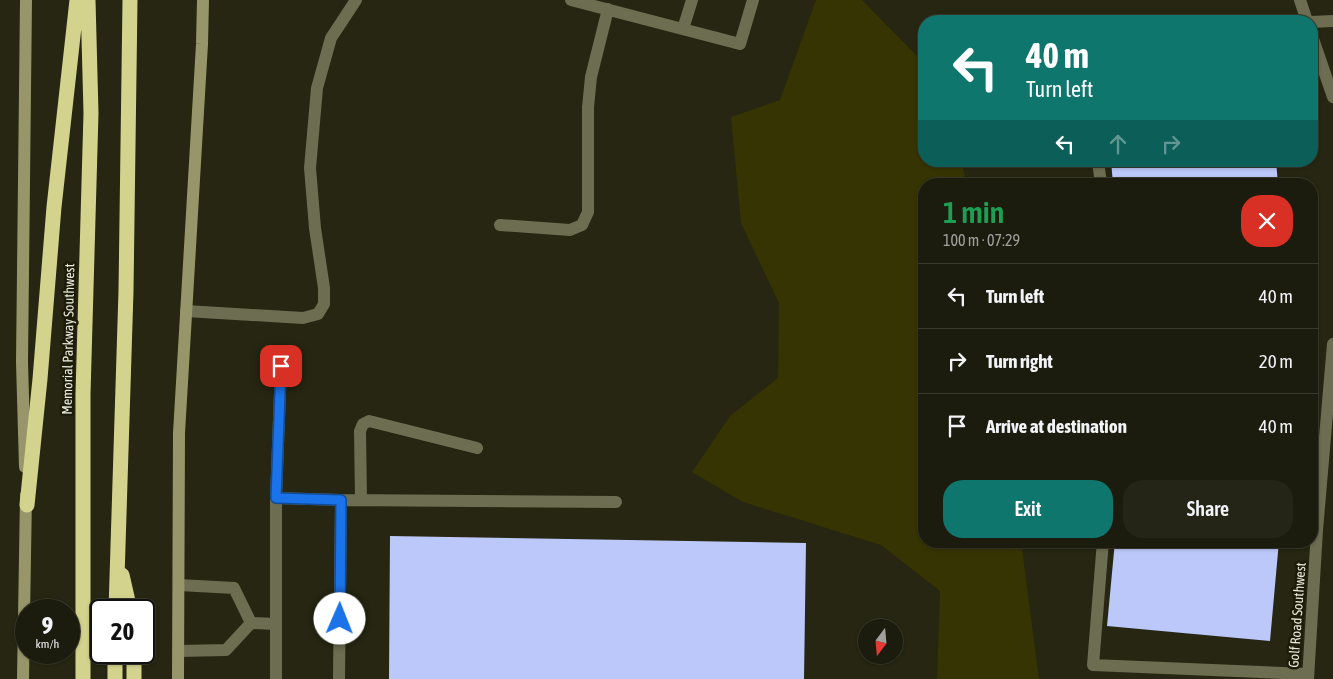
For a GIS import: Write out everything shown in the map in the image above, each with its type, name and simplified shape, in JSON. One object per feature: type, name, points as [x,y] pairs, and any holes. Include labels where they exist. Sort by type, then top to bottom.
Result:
[{"type":"highway","points":[[27,505],[40,379],[54,207],[76,0]]},
{"type":"highway","name":"Memorial Parkway Southwest","points":[[83,679],[83,394],[91,113],[88,0]]},
{"type":"highway","points":[[116,599],[126,291],[130,0]]},
{"type":"highway","points":[[117,550],[128,599]]},
{"type":"highway","points":[[115,664],[115,679]]},
{"type":"highway","points":[[134,664],[134,679]]},
{"type":"main road","points":[[23,679],[27,505],[22,362],[26,0]]},
{"type":"main road","points":[[178,679],[179,433],[203,0]]},
{"type":"street","points":[[186,311],[303,318],[318,314],[324,304],[324,288],[315,228],[310,168],[317,88],[331,38],[356,0]]},
{"type":"street","points":[[571,0],[740,44],[753,0]]},
{"type":"street","points":[[683,29],[692,0]]},
{"type":"street","points":[[1300,0],[1305,15]]},
{"type":"street","points":[[500,225],[570,230],[582,225],[588,212],[588,107],[591,77],[608,9]]},
{"type":"street","points":[[1318,22],[1333,21]]},
{"type":"street","points":[[1318,53],[1333,97]]},
{"type":"street","name":"Golf Road Southwest","points":[[1318,518],[1333,344]]},
{"type":"street","points":[[276,679],[276,498],[281,366]]},
{"type":"street","points":[[361,500],[360,431],[363,424],[370,421],[476,448]]},
{"type":"street","points":[[276,498],[616,502]]},
{"type":"street","points":[[339,679],[341,500]]},
{"type":"street","points":[[1102,548],[1093,665],[1308,676]]},
{"type":"street","name":"Golf Road Southwest","points":[[1308,676],[1316,548]]},
{"type":"street","points":[[179,585],[234,588],[251,623]]},
{"type":"street","points":[[179,651],[226,650],[251,623],[276,624]]},
{"type":"shaded area","points":[[816,0],[862,0],[918,57],[918,167],[963,167],[965,178],[918,178],[918,548],[1022,548],[1039,679],[937,679],[940,591],[881,545],[743,502],[692,472],[730,416],[778,378],[779,303],[741,223],[731,117],[780,100]]},
{"type":"building","points":[[1112,167],[1277,167],[1277,178],[1112,178]]},
{"type":"building","points":[[390,536],[806,543],[804,679],[389,679]]},
{"type":"building","points":[[1114,548],[1278,548],[1270,641],[1107,626]]},
{"type":"route","points":[[281,366],[276,498],[341,500],[340,619]]}]
